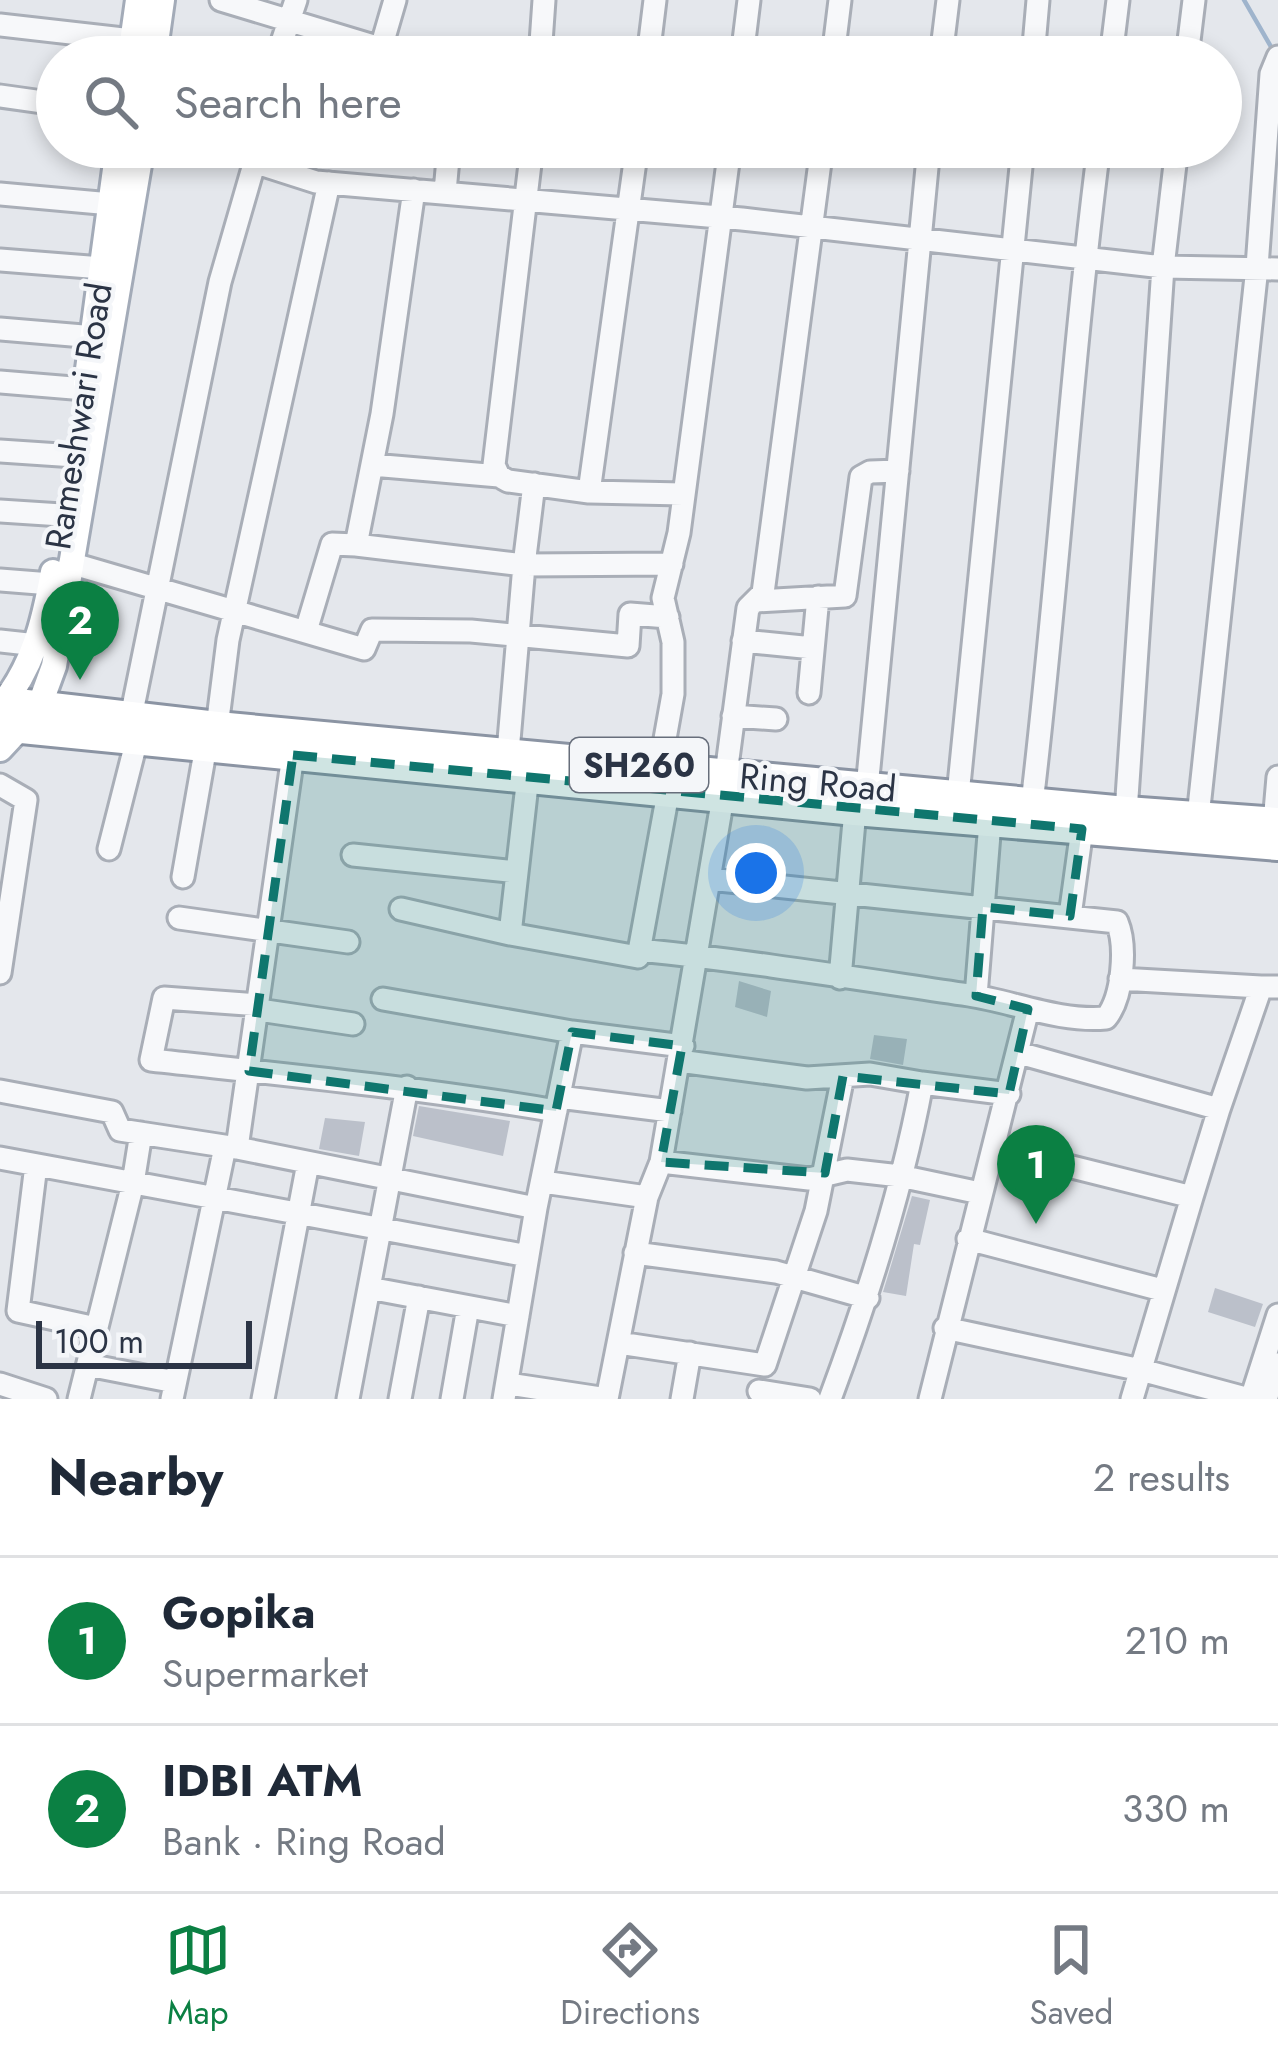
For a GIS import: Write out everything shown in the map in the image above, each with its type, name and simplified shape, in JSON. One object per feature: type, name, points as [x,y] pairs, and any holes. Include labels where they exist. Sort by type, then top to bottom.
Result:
[{"type":"highway","name":"Ring Road","points":[[10,713],[861,799],[990,821],[1082,829],[1277,830]]},
{"type":"highway","name":"Ring Road","points":[[211,736],[293,755],[518,764]]},
{"type":"highway","name":"Ring Road","points":[[861,799],[958,795],[1198,817],[1277,830]]},
{"type":"main road","points":[[133,36],[138,0]]},
{"type":"main road","points":[[157,36],[162,0]]},
{"type":"main road","name":"Rameshwari Road","points":[[10,713],[37,645],[70,515],[85,389],[101,338],[102,268],[115,168]]},
{"type":"main road","points":[[10,713],[54,666],[70,563],[70,515],[137,168]]},
{"type":"street","points":[[220,0],[293,10],[353,36]]},
{"type":"street","points":[[384,36],[395,0]]},
{"type":"street","points":[[541,36],[544,0]]},
{"type":"street","points":[[651,36],[655,0]]},
{"type":"street","points":[[744,36],[748,0]]},
{"type":"street","points":[[836,36],[840,0]]},
{"type":"street","points":[[943,36],[948,0]]},
{"type":"street","points":[[1035,36],[1038,0]]},
{"type":"street","points":[[1114,36],[1118,0]]},
{"type":"street","points":[[1190,36],[1194,0]]},
{"type":"street","points":[[0,25],[60,36]]},
{"type":"street","points":[[1198,817],[1267,268],[1271,74],[1278,57]]},
{"type":"street","points":[[0,96],[36,101]]},
{"type":"street","points":[[109,849],[220,283],[251,168]]},
{"type":"street","points":[[273,168],[329,183],[812,226],[1163,267],[1267,268]]},
{"type":"street","points":[[446,192],[448,168]]},
{"type":"street","points":[[499,476],[494,465],[530,168]]},
{"type":"street","points":[[589,491],[635,168]]},
{"type":"street","points":[[401,909],[638,957],[673,694],[673,642],[663,598],[683,494],[728,168]]},
{"type":"street","points":[[572,1032],[506,1391],[607,1399],[647,1197],[662,1162],[748,608],[763,593],[819,168]]},
{"type":"street","points":[[840,978],[898,471],[926,168]]},
{"type":"street","points":[[958,795],[1021,168]]},
{"type":"street","points":[[1031,803],[1056,604],[1085,258],[1097,168]]},
{"type":"street","points":[[1126,812],[1163,267],[1175,168]]},
{"type":"street","points":[[183,877],[235,610],[329,183]]},
{"type":"street","points":[[356,544],[414,190]]},
{"type":"street","points":[[0,194],[111,204]]},
{"type":"street","points":[[0,260],[102,268]]},
{"type":"street","points":[[0,328],[101,338]]},
{"type":"street","points":[[0,382],[85,389]]},
{"type":"street","points":[[0,452],[75,456]]},
{"type":"street","points":[[372,465],[499,476],[589,491],[683,494]]},
{"type":"street","points":[[756,601],[845,596],[861,477],[898,471]]},
{"type":"street","points":[[510,934],[517,872],[518,638],[534,484]]},
{"type":"street","points":[[0,511],[70,515]]},
{"type":"street","points":[[306,632],[332,544],[524,565],[672,564]]},
{"type":"street","points":[[70,563],[364,649],[372,630],[471,632],[628,646],[630,614],[668,617]]},
{"type":"street","points":[[0,580],[51,584]]},
{"type":"street","points":[[809,693],[818,598]]},
{"type":"street","points":[[0,641],[37,645]]},
{"type":"street","points":[[742,641],[813,648]]},
{"type":"street","points":[[733,716],[776,719]]},
{"type":"street","points":[[88,1365],[173,1391],[249,1071],[293,755]]},
{"type":"street","points":[[1277,830],[1278,777]]},
{"type":"street","points":[[0,785],[26,800],[0,973]]},
{"type":"street","points":[[976,996],[990,821]]},
{"type":"street","points":[[1070,916],[1082,829]]},
{"type":"street","points":[[353,855],[517,872]]},
{"type":"street","points":[[639,950],[976,996],[1028,1009],[1106,1018],[1112,1011],[1120,979],[1120,925],[709,879]]},
{"type":"street","points":[[179,918],[347,942]]},
{"type":"street","points":[[1120,979],[1269,987],[1219,1109],[1132,1399]]},
{"type":"street","points":[[353,1024],[164,998],[151,1060],[326,1082],[670,1111]]},
{"type":"street","points":[[383,1000],[807,1078],[892,1076],[1009,1094]]},
{"type":"street","points":[[930,1399],[1028,1009]]},
{"type":"street","points":[[1019,1053],[1219,1109]]},
{"type":"street","points":[[810,1399],[758,1395],[825,1173],[843,1076]]},
{"type":"street","points":[[830,1399],[868,1298],[922,1083]]},
{"type":"street","points":[[348,1399],[407,1087]]},
{"type":"street","points":[[0,1091],[112,1112],[120,1130],[536,1208]]},
{"type":"street","points":[[79,1399],[141,1133]]},
{"type":"street","points":[[996,1148],[1192,1197]]},
{"type":"street","points":[[0,1158],[528,1256]]},
{"type":"street","points":[[662,1162],[809,1179],[847,1170],[900,1175],[980,1193]]},
{"type":"street","points":[[263,1399],[308,1163]]},
{"type":"street","points":[[36,1165],[18,1311],[97,1328]]},
{"type":"street","points":[[543,1182],[647,1197]]},
{"type":"street","points":[[968,1239],[1162,1290]]},
{"type":"street","points":[[635,1253],[742,1266],[868,1298]]},
{"type":"street","points":[[369,1288],[518,1316]]},
{"type":"street","points":[[400,1399],[419,1298]]},
{"type":"street","points":[[452,1399],[468,1307]]},
{"type":"street","points":[[946,1328],[1250,1399],[1278,1316]]},
{"type":"street","points":[[619,1342],[765,1365]]},
{"type":"street","points":[[682,1399],[690,1353]]},
{"type":"street","points":[[1266,1399],[1278,1364]]},
{"type":"street","points":[[0,1384],[46,1399]]},
{"type":"highlighted area","points":[[293,755],[1082,829],[1070,916],[983,907],[976,996],[1028,1009],[1009,1094],[843,1076],[825,1173],[661,1162],[682,1046],[572,1032],[556,1111],[249,1071]]},
{"type":"building","points":[[739,981],[771,991],[767,1017],[735,1007]]},
{"type":"building","points":[[874,1035],[907,1039],[903,1065],[870,1059]]},
{"type":"building","points":[[419,1106],[510,1121],[503,1156],[413,1136]]},
{"type":"building","points":[[325,1118],[365,1122],[359,1156],[319,1149]]},
{"type":"building","points":[[912,1196],[930,1200],[920,1245],[914,1244],[906,1296],[883,1292]]},
{"type":"building","points":[[1215,1288],[1263,1304],[1255,1327],[1208,1312]]},
{"type":"waterway","points":[[1244,0],[1274,52]]},
{"type":"place","name":"IDBI ATM","points":[[80,680]]},
{"type":"place","name":"Gopika","points":[[1036,1224]]}]
